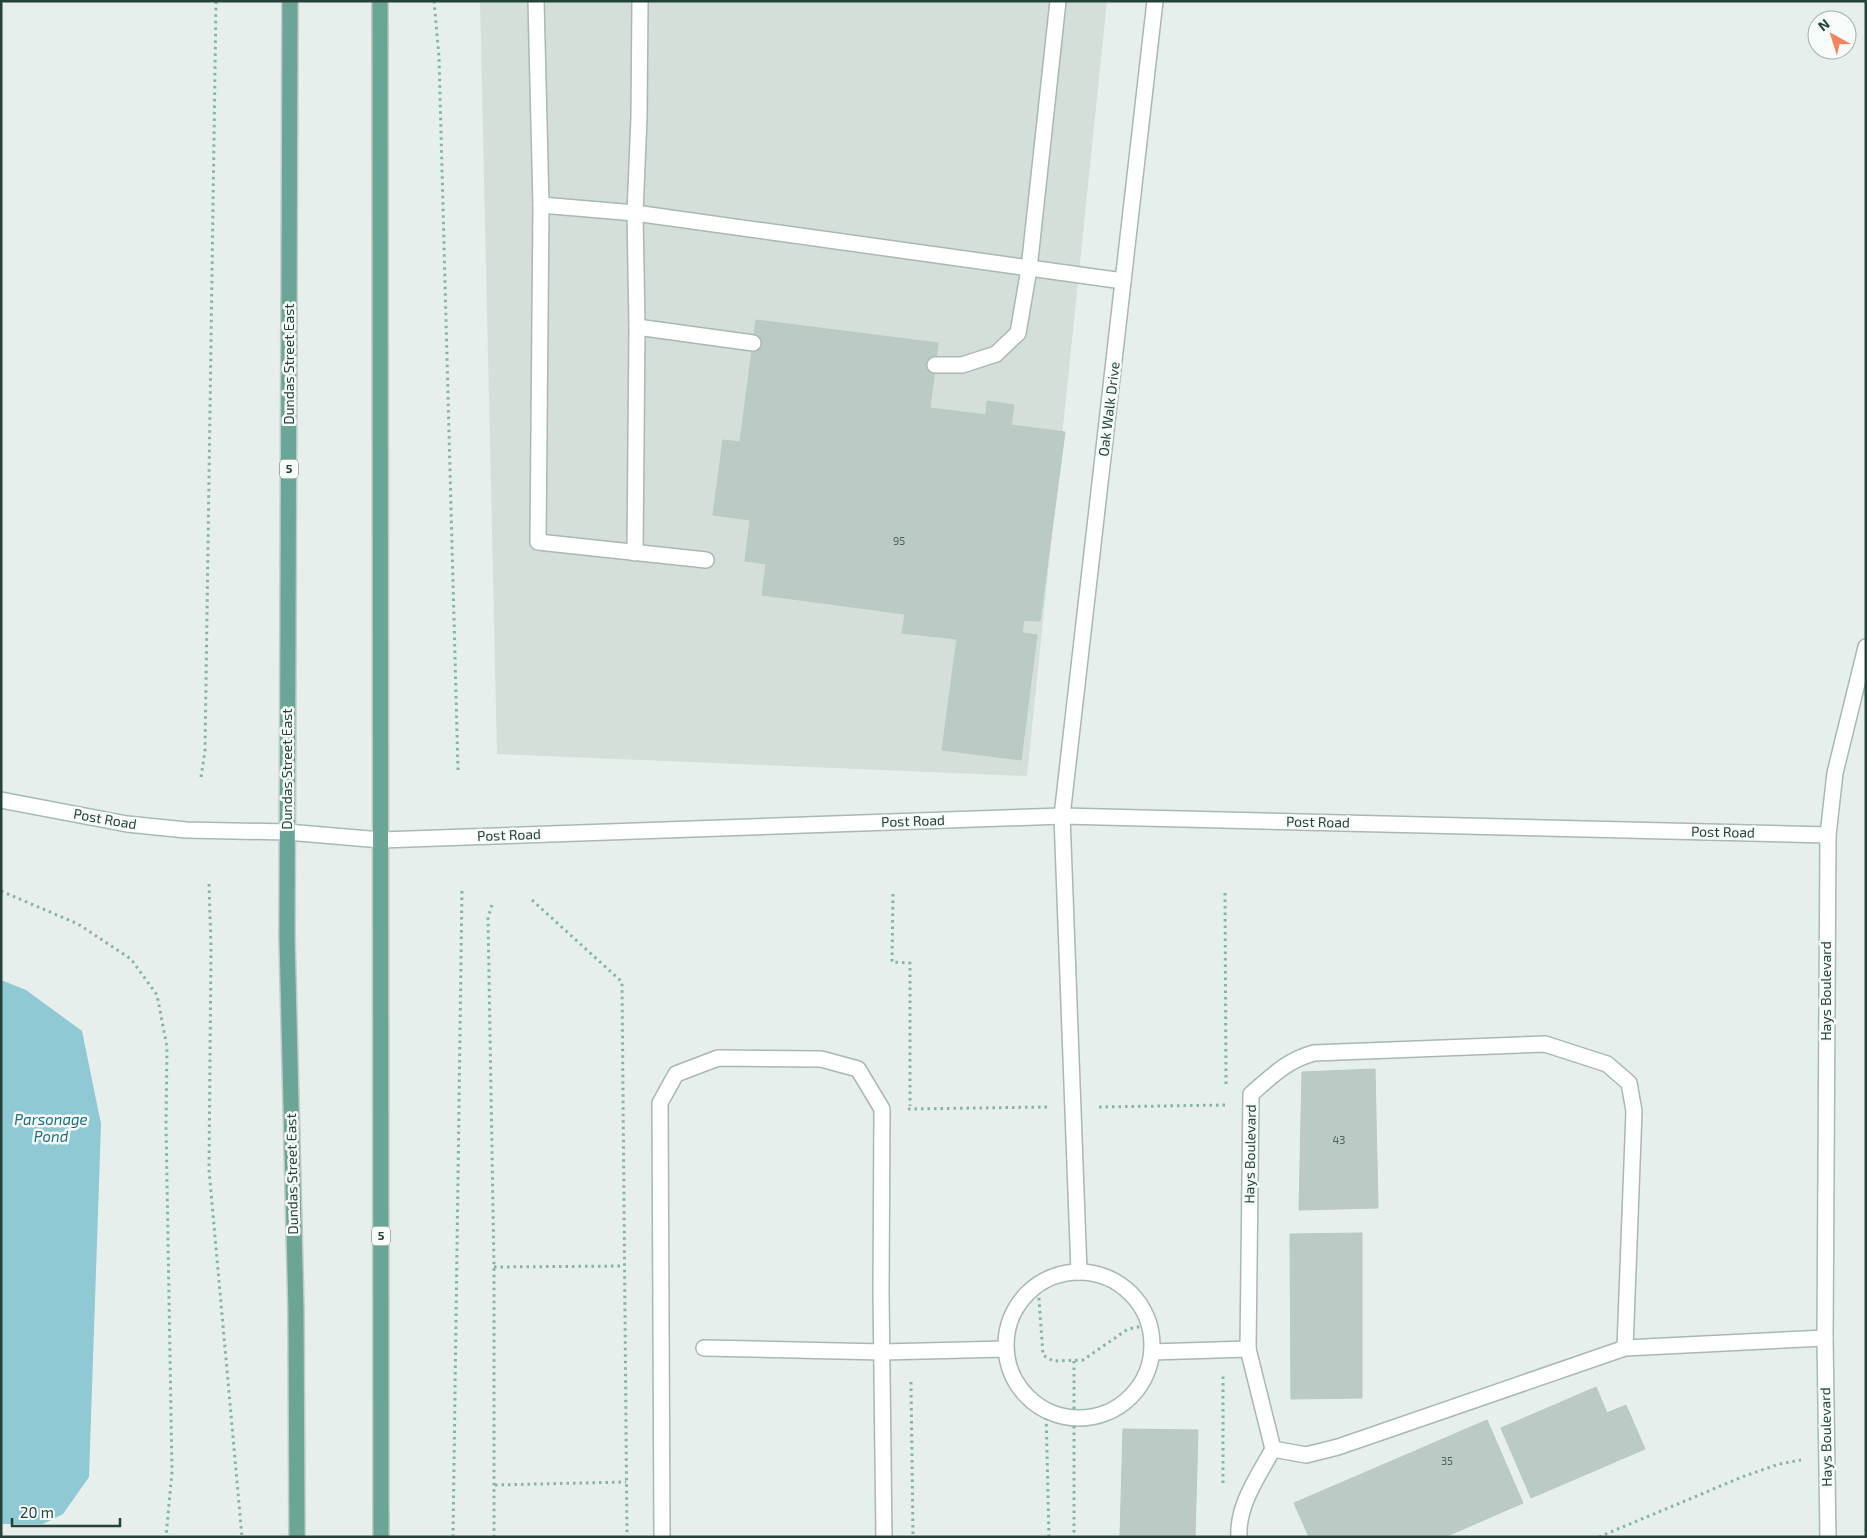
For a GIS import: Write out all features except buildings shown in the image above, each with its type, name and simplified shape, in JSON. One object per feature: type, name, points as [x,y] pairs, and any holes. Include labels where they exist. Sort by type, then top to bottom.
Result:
[{"type":"main road","name":"Dundas Street East","points":[[290,1],[287,936],[296,1311],[297,1537]]},
{"type":"main road","name":"5","points":[[380,1],[381,1537]]},
{"type":"street","points":[[536,1],[541,205],[538,542],[706,560]]},
{"type":"street","points":[[635,553],[637,326],[635,213],[640,1]]},
{"type":"street","points":[[935,365],[962,365],[996,354],[1018,333],[1029,269],[1058,1]]},
{"type":"street","name":"Oak Walk Drive","points":[[1079,1272],[1062,816],[1156,1]]},
{"type":"street","points":[[541,205],[635,213],[1123,281]]},
{"type":"street","points":[[637,326],[752,343]]},
{"type":"street","name":"Hays Boulevard","points":[[1828,1537],[1824,1338],[1828,835],[1835,773],[1866,647]]},
{"type":"street","name":"Post Road","points":[[1,800],[127,824],[186,830],[287,832],[381,840],[1062,816],[1828,835]]},
{"type":"street","name":"Hays Boulevard","points":[[1274,1449],[1248,1349],[1251,1094],[1284,1066],[1301,1056],[1314,1053],[1545,1044],[1607,1064],[1629,1083],[1634,1111],[1625,1348]]},
{"type":"street","points":[[662,1537],[660,1103],[676,1074],[718,1058],[821,1059],[858,1069],[882,1109],[884,1537]]},
{"type":"street","points":[[1079,1272],[1098,1274],[1116,1282],[1130,1293],[1142,1307],[1150,1325],[1152,1352],[1148,1370],[1140,1386],[1127,1401],[1111,1411],[1093,1417],[1074,1418],[1059,1416],[1046,1411],[1030,1400],[1017,1385],[1009,1368],[1006,1349],[1008,1330],[1013,1313],[1024,1298],[1038,1285],[1050,1278],[1065,1273],[1079,1272]]},
{"type":"street","points":[[1239,1537],[1238,1526],[1244,1504],[1274,1449],[1306,1455],[1338,1447],[1625,1348],[1824,1338]]},
{"type":"street","points":[[704,1348],[882,1352],[1006,1349]]},
{"type":"street","points":[[1152,1352],[1248,1349]]},
{"type":"path","points":[[201,777],[205,751],[216,1]]},
{"type":"path","points":[[434,1],[439,57],[458,770]]},
{"type":"path","points":[[209,884],[211,948],[209,1170],[242,1537]]},
{"type":"path","points":[[453,1537],[462,889]]},
{"type":"path","points":[[1,891],[78,924],[130,959],[157,995],[166,1047],[172,1472],[166,1537]]},
{"type":"path","points":[[893,894],[892,962],[910,962],[910,1109]]},
{"type":"path","points":[[532,900],[622,982],[627,1537]]},
{"type":"path","points":[[492,905],[488,917],[494,1267],[494,1537]]},
{"type":"path","points":[[1098,1107],[1226,1105]]},
{"type":"path","points":[[882,1109],[1048,1107]]},
{"type":"path","points":[[494,1267],[624,1266]]},
{"type":"path","points":[[1038,1285],[1043,1355],[1053,1361],[1083,1360],[1128,1329],[1150,1325]]},
{"type":"path","points":[[1074,1361],[1074,1537]]},
{"type":"path","points":[[1222,1487],[1223,1369]]},
{"type":"path","points":[[911,1382],[913,1537]]},
{"type":"path","points":[[1046,1411],[1048,1537]]},
{"type":"path","points":[[1598,1537],[1742,1477],[1779,1464],[1826,1456]]},
{"type":"path","points":[[495,1485],[626,1482]]},
{"type":"shaded area","points":[[480,1],[1107,1],[1027,776],[497,754]]},
{"type":"water","name":"Parsonage Pond","points":[[1,980],[26,990],[82,1031],[101,1124],[89,1477],[63,1514],[43,1524],[1,1524]]}]
